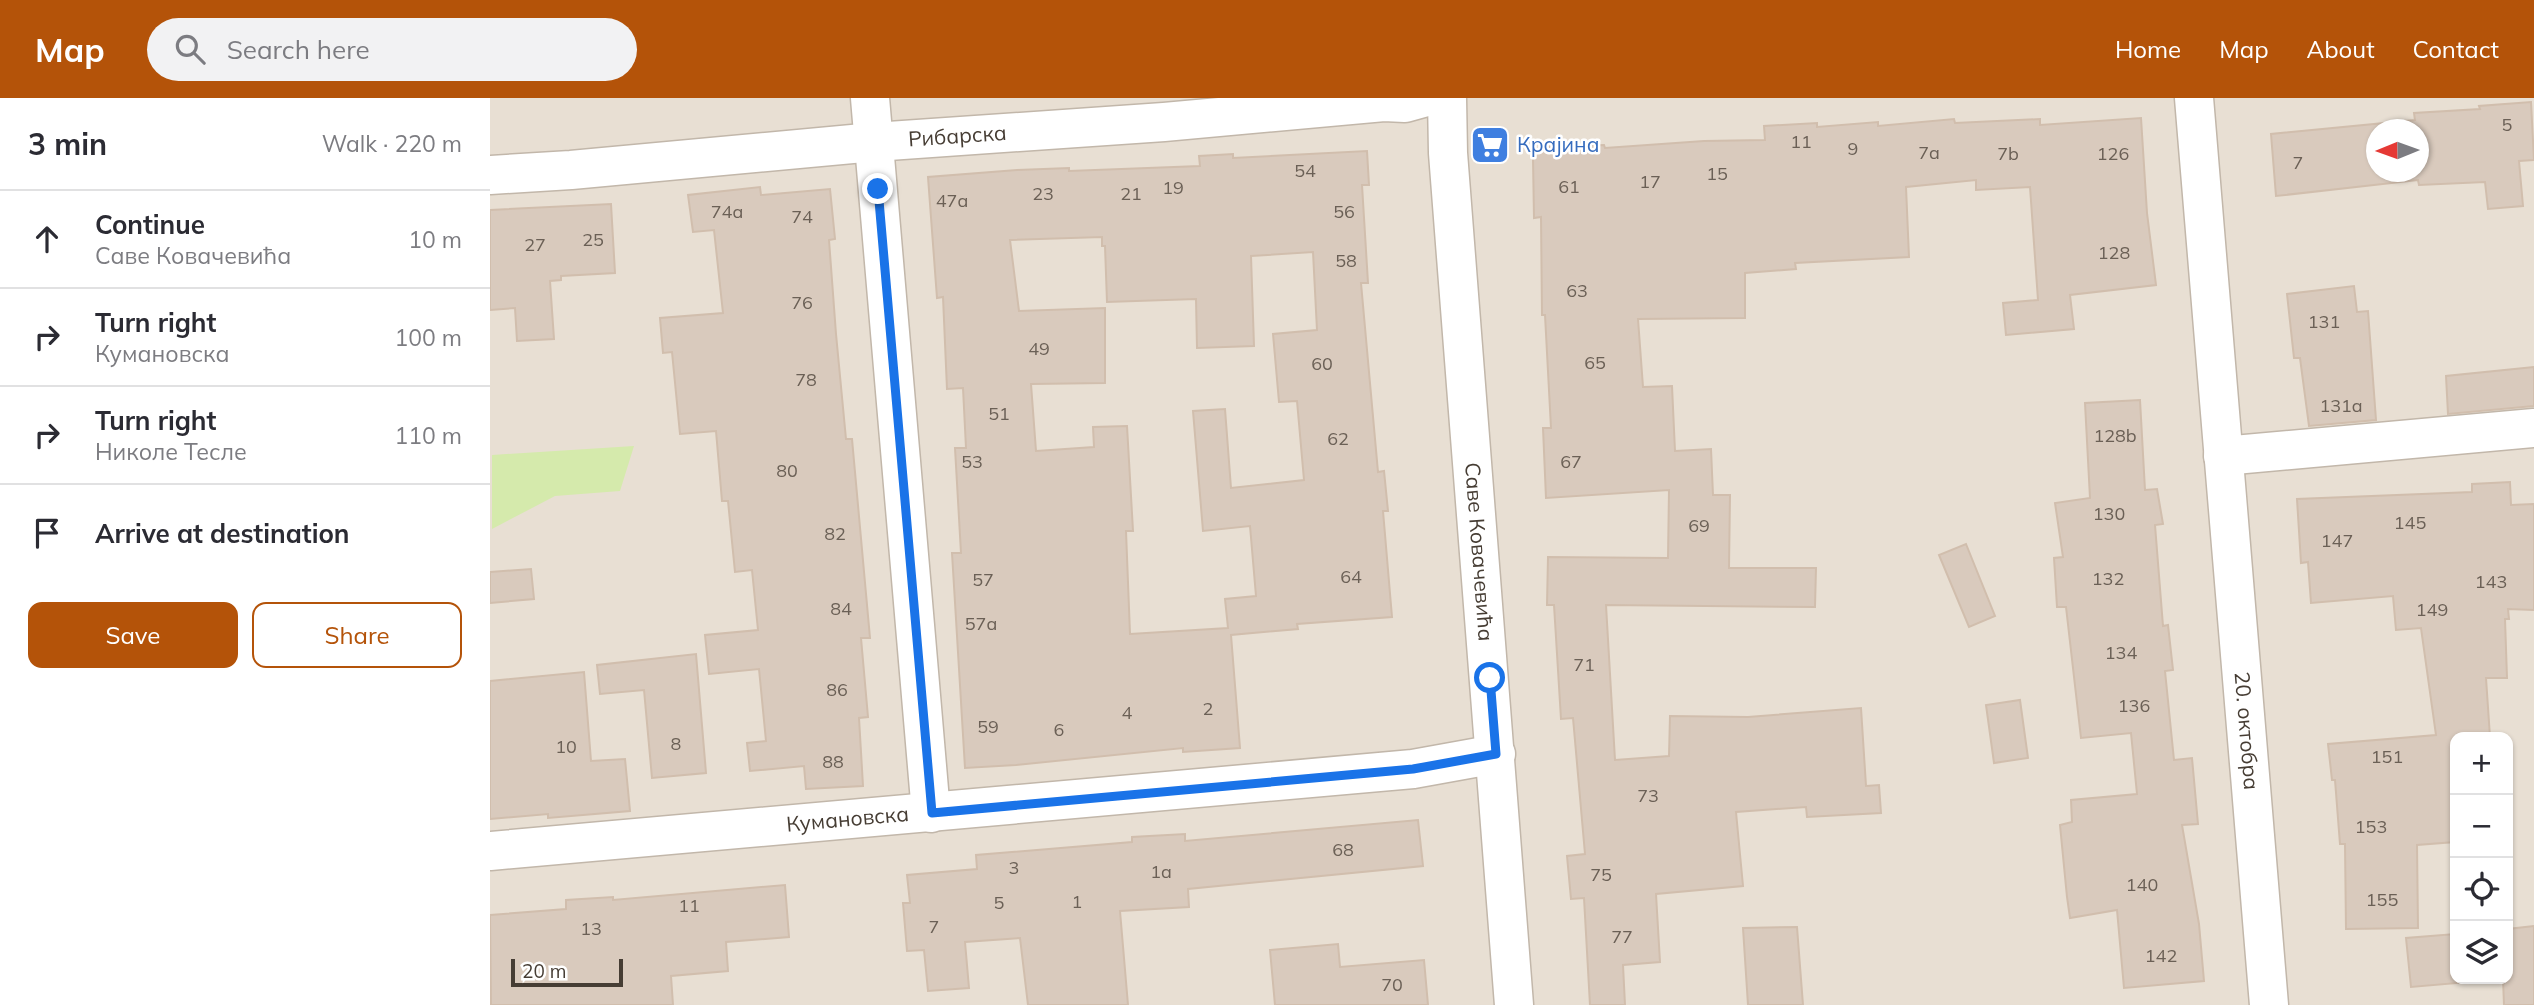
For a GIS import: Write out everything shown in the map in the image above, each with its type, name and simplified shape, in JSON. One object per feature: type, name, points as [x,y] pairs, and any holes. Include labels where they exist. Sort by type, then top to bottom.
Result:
[{"type":"street","points":[[870,98],[932,813]]},
{"type":"street","name":"Рибарска","points":[[490,175],[874,142],[1164,122],[1384,102],[1405,103],[1423,98]]},
{"type":"street","name":"Саве Ковачевића","points":[[1447,98],[1448,153],[1514,1005]]},
{"type":"street","name":"20. октобра","points":[[2194,98],[2269,1005]]},
{"type":"street","points":[[2223,456],[2534,428]]},
{"type":"street","name":"Кумановска","points":[[490,851],[1413,769],[1496,754]]},
{"type":"shaded area","points":[[490,98],[2534,98],[2534,1005],[490,1005]]},
{"type":"green space","points":[[634,446],[620,491],[555,496],[492,529],[492,455]]},
{"type":"building","points":[[2531,102],[2534,160],[2519,161],[2523,206],[2488,209],[2485,182],[2419,185],[2418,182],[2429,182],[2429,119],[2415,119],[2414,113],[2480,109],[2479,106]]},
{"type":"building","points":[[2141,118],[2147,213],[2156,285],[2070,295],[2074,329],[2006,335],[2003,303],[2038,300],[2030,187],[1976,190],[1976,180],[1906,187],[1909,257],[1795,263],[1796,269],[1745,273],[1745,318],[1638,319],[1643,387],[1672,386],[1675,451],[1711,449],[1713,495],[1730,495],[1729,568],[1816,568],[1815,607],[1606,605],[1615,760],[1669,756],[1670,716],[1748,717],[1861,708],[1866,786],[1879,785],[1881,813],[1807,817],[1806,807],[1736,812],[1743,886],[1656,894],[1660,962],[1623,965],[1625,1005],[1590,1005],[1584,898],[1571,899],[1567,856],[1585,854],[1573,718],[1561,719],[1554,605],[1547,605],[1548,557],[1668,558],[1669,490],[1546,498],[1543,428],[1551,428],[1545,315],[1542,315],[1541,217],[1534,218],[1533,158],[1542,147],[1604,145],[1605,148],[1765,140],[1764,126],[1817,123],[1817,127],[1878,122],[1878,126],[1954,119],[1955,123],[2040,119],[2040,125]]},
{"type":"building","points":[[2366,125],[2366,182],[2400,182],[2276,196],[2271,134]]},
{"type":"building","points":[[1367,151],[1369,185],[1362,185],[1368,283],[1361,283],[1378,472],[1384,471],[1388,511],[1383,511],[1392,617],[1297,624],[1298,629],[1231,635],[1240,748],[1183,752],[1183,748],[965,768],[952,553],[961,553],[955,448],[966,448],[963,388],[947,389],[943,297],[937,298],[928,177],[1017,170],[1069,168],[1069,171],[1200,166],[1199,156],[1233,154],[1233,158]],"holes":[[[1102,237],[1102,246],[1105,246],[1107,302],[1196,299],[1197,348],[1254,346],[1251,256],[1313,252],[1317,330],[1273,334],[1279,402],[1297,401],[1304,480],[1231,488],[1225,409],[1193,411],[1203,531],[1250,526],[1256,596],[1225,599],[1228,628],[1130,634],[1126,531],[1133,531],[1127,426],[1093,427],[1094,447],[1036,451],[1031,384],[1105,383],[1105,308],[1019,311],[1010,240]]]},
{"type":"building","points":[[760,187],[761,195],[830,189],[835,239],[829,240],[836,334],[846,439],[852,439],[870,638],[861,638],[868,717],[859,718],[863,786],[806,789],[804,766],[750,771],[747,743],[766,741],[759,669],[709,674],[705,635],[758,630],[752,570],[735,572],[728,501],[722,501],[716,431],[680,434],[672,352],[663,353],[660,318],[723,313],[714,230],[693,232],[688,195]]},
{"type":"building","points":[[611,204],[615,273],[561,276],[561,280],[550,281],[554,339],[517,341],[515,308],[490,310],[490,210]]},
{"type":"building","points":[[2354,286],[2357,312],[2368,311],[2376,420],[2309,426],[2300,358],[2294,358],[2287,294]]},
{"type":"building","points":[[2534,367],[2534,406],[2448,414],[2446,376]]},
{"type":"building","points":[[2140,400],[2145,490],[2157,489],[2163,524],[2155,525],[2163,626],[2168,625],[2173,670],[2165,671],[2174,760],[2192,758],[2198,824],[2182,825],[2199,924],[2204,981],[2124,988],[2117,910],[2070,918],[2067,897],[2060,825],[2072,822],[2071,800],[2137,794],[2131,733],[2081,738],[2066,607],[2057,607],[2054,558],[2063,557],[2055,503],[2090,498],[2085,403]]},
{"type":"building","points":[[2510,482],[2511,505],[2534,504],[2534,610],[2508,609],[2509,619],[2505,619],[2507,678],[2486,678],[2490,732],[2450,732],[2450,842],[2417,845],[2418,928],[2346,929],[2345,844],[2340,844],[2335,780],[2332,780],[2328,744],[2436,735],[2421,628],[2396,630],[2393,596],[2311,603],[2308,562],[2301,563],[2297,499],[2472,492],[2472,484]]},
{"type":"building","points":[[1966,544],[1995,616],[1969,627],[1939,555]]},
{"type":"building","points":[[531,569],[534,599],[490,603],[490,572]]},
{"type":"building","points":[[696,654],[706,773],[652,778],[644,690],[600,694],[597,665]]},
{"type":"building","points":[[584,672],[591,761],[625,759],[630,811],[548,818],[548,814],[490,819],[490,681]]},
{"type":"building","points":[[2020,700],[2028,758],[1994,763],[1986,705]]},
{"type":"building","points":[[1418,820],[1423,866],[1188,889],[1189,907],[1120,911],[1128,1005],[1028,1005],[1020,938],[965,942],[969,988],[928,991],[924,950],[907,951],[903,903],[910,903],[907,875],[977,869],[976,855],[1132,842],[1132,837],[1185,834],[1185,841]]},
{"type":"building","points":[[785,885],[789,937],[726,942],[728,971],[671,976],[673,1005],[491,1005],[490,915],[566,909],[566,900],[613,897],[613,900]]},
{"type":"building","points":[[2534,926],[2534,1005],[2504,1005],[2503,984],[2513,984],[2513,928]]},
{"type":"building","points":[[1797,927],[1803,1005],[1748,1005],[1743,928]]},
{"type":"building","points":[[2450,934],[2450,984],[2411,987],[2406,938]]},
{"type":"building","points":[[1338,944],[1340,967],[1424,960],[1428,1005],[1275,1005],[1270,950]]},
{"type":"place","name":"Крајина","points":[[1490,145]]},
{"type":"route","points":[[878,189],[932,813],[1413,769],[1496,754],[1490,678]]}]
